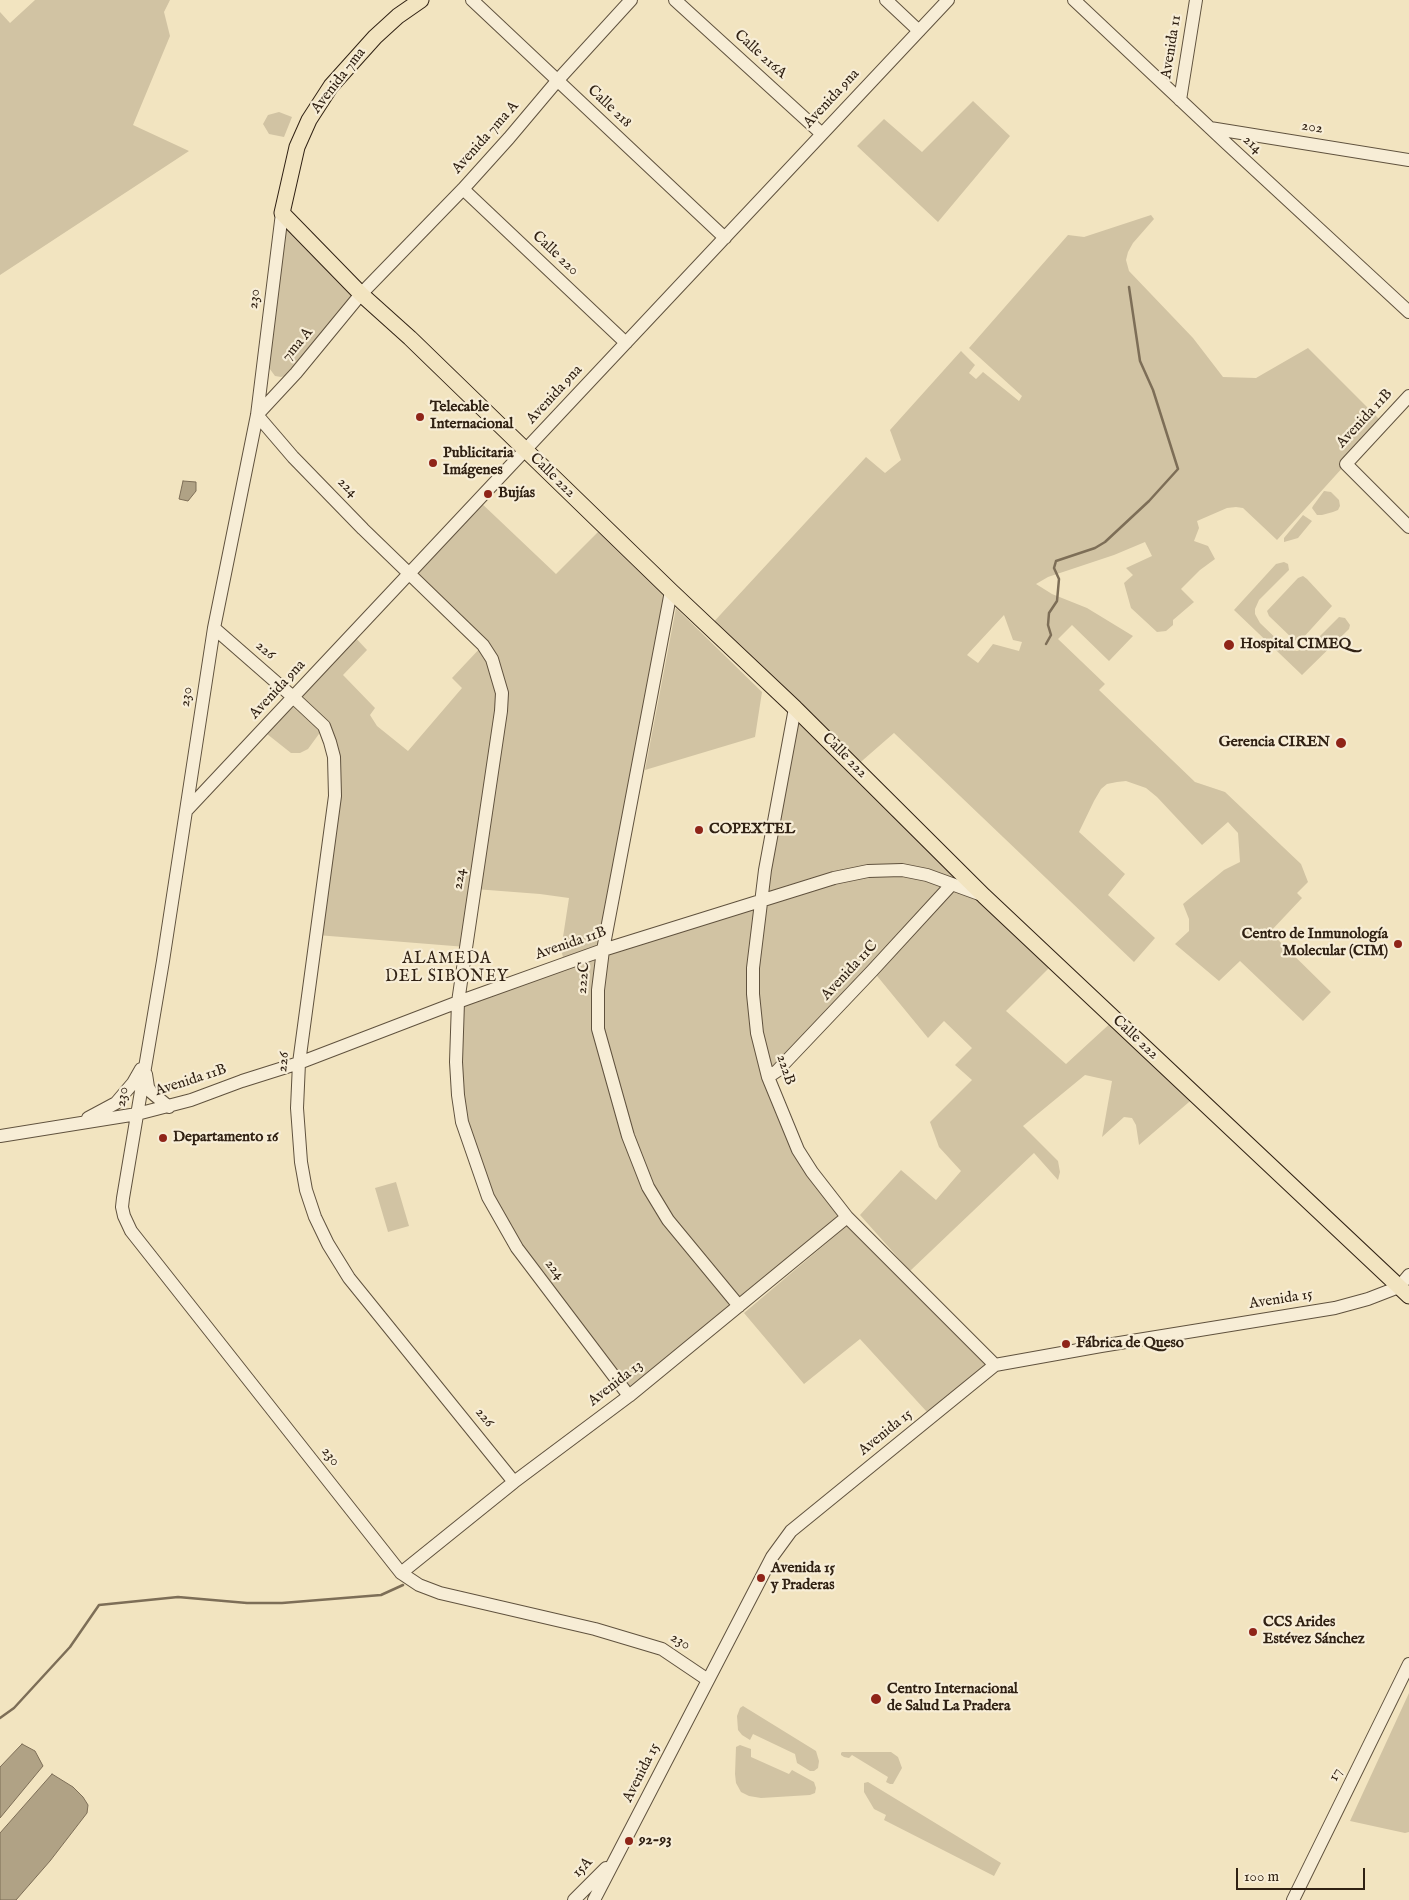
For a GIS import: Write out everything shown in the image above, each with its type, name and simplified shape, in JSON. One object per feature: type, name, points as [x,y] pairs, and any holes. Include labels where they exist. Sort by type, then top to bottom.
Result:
[{"type":"main road","name":"Avenida 7ma","points":[[282,212],[297,147],[309,120],[331,86],[374,37],[421,0]]},
{"type":"main road","name":"Calle 222","points":[[282,212],[362,294],[795,708],[984,896],[1404,1292]]},
{"type":"street","name":"Calle 218","points":[[472,0],[724,238]]},
{"type":"street","name":"Avenida 7ma A","points":[[362,294],[463,189],[557,81],[632,0]]},
{"type":"street","name":"Calle 216A","points":[[675,0],[822,134]]},
{"type":"street","points":[[886,0],[919,31]]},
{"type":"street","name":"Avenida 9na","points":[[186,811],[948,0]]},
{"type":"street","name":"214","points":[[1074,0],[1409,311]]},
{"type":"street","name":"Avenida 11","points":[[1180,100],[1196,0]]},
{"type":"street","name":"202","points":[[1210,128],[1409,160]]},
{"type":"street","name":"Calle 220","points":[[463,189],[626,343]]},
{"type":"street","name":"230","points":[[282,212],[257,415],[214,628],[122,1207],[127,1224],[401,1573],[419,1585],[440,1593],[595,1629],[662,1649],[708,1680]]},
{"type":"street","name":"7ma A","points":[[257,415],[296,373],[362,294]]},
{"type":"street","name":"Avenida 11B","points":[[1409,396],[1346,464],[1409,528]]},
{"type":"street","name":"224","points":[[257,415],[294,457],[483,645],[492,659],[502,693],[497,742],[458,1002],[456,1062],[462,1122],[488,1197],[518,1248],[629,1396]]},
{"type":"street","name":"222C","points":[[671,591],[603,950],[598,990],[598,1029],[628,1136],[648,1187],[668,1220],[739,1306]]},
{"type":"street","name":"226","points":[[214,628],[294,697],[324,726],[334,757],[336,796],[298,1063],[297,1108],[300,1162],[306,1190],[315,1217],[328,1244],[349,1278],[514,1482]]},
{"type":"street","name":"222B","points":[[795,708],[765,870],[754,959],[753,994],[758,1033],[768,1077],[798,1150],[812,1172],[847,1217],[996,1365]]},
{"type":"street","name":"Avenida 11B","points":[[0,1136],[71,1126],[169,1107],[298,1063],[458,1002],[603,950],[834,878],[868,871],[902,870],[926,875],[984,896]]},
{"type":"street","name":"Avenida 11C","points":[[768,1077],[777,1071],[866,978],[952,884]]},
{"type":"street","points":[[71,1126],[108,1109],[126,1092],[141,1069],[149,1042]]},
{"type":"street","points":[[145,1064],[148,1087],[151,1092],[169,1107]]},
{"type":"street","name":"Avenida 13","points":[[401,1573],[514,1482],[629,1396],[847,1217]]},
{"type":"street","points":[[1404,1292],[1409,1275]]},
{"type":"street","name":"Avenida 15","points":[[594,1900],[772,1557],[791,1531],[996,1365],[1335,1308],[1404,1292]]},
{"type":"street","name":"17","points":[[1293,1900],[1409,1664]]},
{"type":"street","name":"15A","points":[[574,1900],[615,1859]]},
{"type":"shaded area","points":[[35,0],[170,0],[164,12],[170,36],[133,125],[189,151],[0,275],[0,12],[10,23]]},
{"type":"shaded area","points":[[973,101],[1010,136],[938,222],[857,146],[884,119],[922,152]]},
{"type":"shaded area","points":[[279,112],[292,117],[284,137],[269,134],[263,124],[268,115]]},
{"type":"shaded area","points":[[282,213],[361,294],[296,373],[281,377],[275,376],[264,361]]},
{"type":"shaded area","points":[[1151,215],[1154,219],[1133,243],[1128,252],[1126,260],[1129,271],[1193,338],[1223,377],[1256,378],[1308,348],[1383,423],[1277,540],[1243,508],[1227,508],[1197,521],[1199,528],[1194,541],[1208,546],[1215,559],[1200,570],[1181,589],[1194,602],[1173,620],[1173,625],[1166,631],[1157,632],[1131,608],[1124,583],[1133,575],[1126,568],[1152,556],[1145,542],[1114,555],[1048,577],[1036,584],[1052,594],[1087,608],[1133,636],[1109,661],[1072,625],[1058,639],[1105,684],[1099,690],[1195,782],[1225,792],[1301,864],[1308,882],[1297,893],[1302,898],[1270,932],[1331,992],[1303,1021],[1240,961],[1219,981],[1175,944],[1189,931],[1189,919],[1183,904],[1224,870],[1240,862],[1238,833],[1228,822],[1202,845],[1157,797],[1146,788],[1126,781],[1107,784],[1101,789],[1079,832],[1125,874],[1108,895],[1155,938],[1134,962],[894,733],[855,767],[1055,962],[1006,1011],[1066,1064],[1115,1019],[1196,1096],[1139,1145],[1136,1125],[1132,1118],[1124,1117],[1102,1137],[1112,1081],[1085,1075],[1023,1126],[1058,1161],[1060,1172],[1058,1180],[1034,1153],[910,1271],[860,1215],[901,1170],[936,1200],[961,1171],[939,1147],[930,1122],[972,1080],[955,1065],[972,1048],[944,1021],[928,1038],[873,971],[769,1077],[789,1130],[847,1217],[629,1396],[488,1197],[462,1122],[458,1002],[565,964],[561,950],[569,898],[475,889],[466,947],[317,935],[335,796],[324,727],[308,749],[300,753],[291,753],[262,730],[352,634],[367,650],[343,675],[375,708],[370,715],[377,726],[408,751],[462,688],[452,678],[483,645],[409,573],[478,500],[556,574],[604,526],[671,591],[603,949],[763,899],[795,708],[709,627],[866,457],[885,473],[901,460],[890,430],[961,351],[975,365],[969,373],[976,379],[983,372],[1019,401],[1022,396],[969,348],[1068,235],[1084,237]],"holes":[[[1004,615],[1013,640],[1022,642],[1019,651],[993,644],[978,663],[967,655]]]},
{"type":"shaded area","points":[[183,481],[196,482],[196,491],[188,501],[179,499]]},
{"type":"shaded area","points":[[1324,491],[1331,492],[1339,500],[1340,506],[1338,510],[1333,512],[1317,515],[1312,508]]},
{"type":"shaded area","points":[[1303,515],[1312,521],[1298,538],[1284,542],[1284,538]]},
{"type":"shaded area","points":[[1284,562],[1288,564],[1289,570],[1259,600],[1255,614],[1260,623],[1287,649],[1297,651],[1309,647],[1339,617],[1345,618],[1350,625],[1349,629],[1302,675],[1234,610],[1276,564]]},
{"type":"shaded area","points":[[1303,576],[1332,606],[1298,641],[1294,640],[1269,616],[1267,611],[1298,578]]},
{"type":"shaded area","points":[[676,608],[762,692],[755,737],[645,770]]},
{"type":"shaded area","points":[[396,1182],[409,1226],[388,1232],[375,1188]]},
{"type":"shaded area","points":[[848,1225],[986,1365],[927,1412],[860,1339],[804,1384],[744,1313]]},
{"type":"shaded area","points":[[1409,1693],[1409,1832],[1405,1833],[1350,1821]]},
{"type":"shaded area","points":[[743,1706],[816,1751],[819,1761],[818,1768],[810,1771],[797,1763],[795,1754],[753,1734],[750,1740],[742,1735],[738,1730],[737,1716],[740,1708]]},
{"type":"shaded area","points":[[22,1744],[35,1751],[43,1766],[0,1818],[0,1767]]},
{"type":"shaded area","points":[[740,1745],[751,1749],[751,1757],[789,1774],[792,1770],[814,1782],[815,1793],[810,1795],[761,1798],[749,1796],[741,1792],[736,1783],[735,1774],[736,1747]]},
{"type":"shaded area","points":[[842,1752],[891,1752],[898,1757],[902,1768],[893,1784],[890,1784],[886,1782],[888,1777],[852,1755],[849,1758],[844,1757],[841,1755]]},
{"type":"shaded area","points":[[52,1774],[73,1787],[83,1797],[88,1805],[87,1813],[50,1861],[16,1900],[0,1900],[0,1833]]},
{"type":"shaded area","points":[[868,1782],[1001,1863],[994,1876],[884,1820],[886,1815],[874,1809],[864,1792],[864,1783]]},
{"type":"waterway","points":[[1046,644],[1051,635],[1048,625],[1049,613],[1057,601],[1059,579],[1054,568],[1056,561],[1095,548],[1105,542],[1149,501],[1178,469],[1153,390],[1140,361],[1129,287]]},
{"type":"waterway","points":[[0,1718],[14,1708],[70,1647],[99,1605],[178,1597],[247,1603],[282,1603],[381,1595],[403,1585]]},
{"type":"place","name":"Telecable Internacional","points":[[420,417]]},
{"type":"place","name":"Publicitaria Imágenes","points":[[433,463]]},
{"type":"place","name":"Bujías","points":[[488,494]]},
{"type":"place","name":"Hospital CIMEQ","points":[[1229,645]]},
{"type":"place","name":"Gerencia CIREN","points":[[1341,743]]},
{"type":"place","name":"COPEXTEL","points":[[699,830]]},
{"type":"place","name":"Centro de Inmunología Molecular (CIM)","points":[[1398,944]]},
{"type":"place","name":"Departamento 16","points":[[163,1138]]},
{"type":"place","name":"Fábrica de Queso","points":[[1066,1344]]},
{"type":"place","name":"Avenida 15 y Praderas","points":[[761,1578]]},
{"type":"place","name":"CCS Arides Estévez Sánchez","points":[[1253,1632]]},
{"type":"place","name":"Centro Internacional de Salud La Pradera","points":[[876,1699]]},
{"type":"place","name":"92-93","points":[[629,1841]]},
{"type":"district","name":"ALAMEDA DEL SIBONEY","points":[[447,969]]}]
